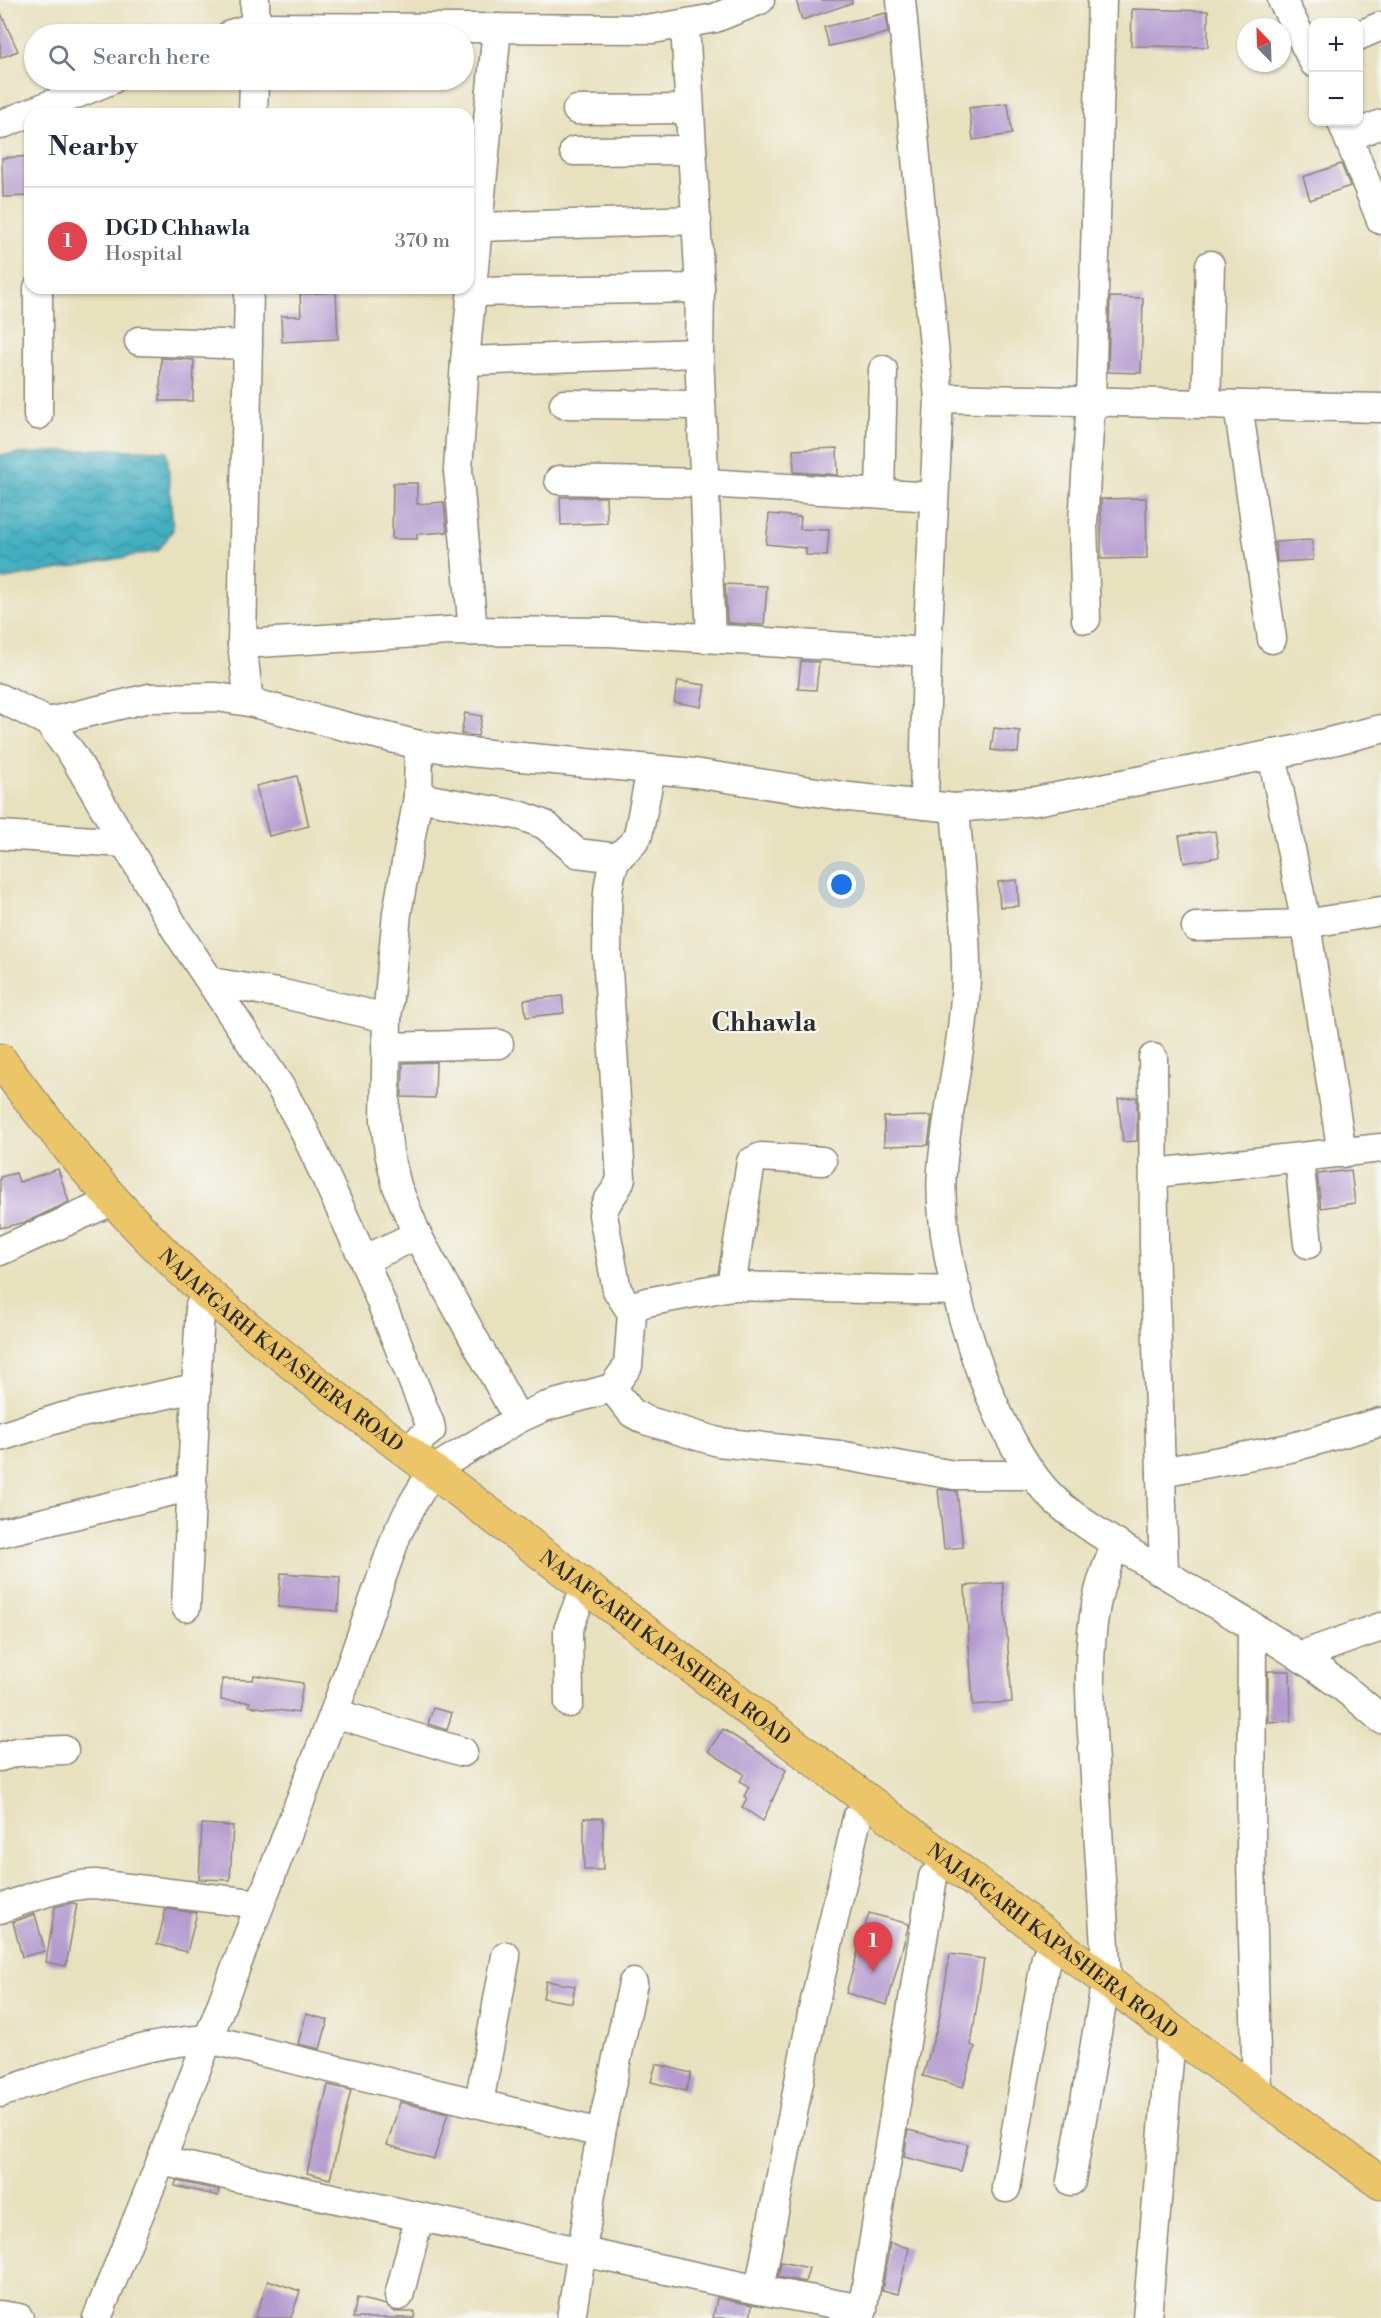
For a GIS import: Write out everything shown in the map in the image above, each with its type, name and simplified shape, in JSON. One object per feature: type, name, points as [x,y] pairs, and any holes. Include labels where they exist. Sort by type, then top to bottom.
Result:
[{"type":"main road","name":"NAJAFGARH KAPASHERA ROAD","points":[[0,1060],[33,1105],[109,1195],[200,1287],[306,1375],[407,1450],[429,1477],[854,1792],[1105,1989],[1257,2093],[1381,2183]]},
{"type":"main road","points":[[0,1080],[58,1157],[101,1206],[143,1253],[200,1306],[429,1477],[578,1604],[933,1877],[1046,1957],[1105,1989],[1170,2048],[1381,2202]]},
{"type":"street","points":[[474,28],[654,29],[715,18],[760,0]]},
{"type":"street","points":[[901,0],[939,398],[927,652],[924,805]]},
{"type":"street","points":[[1086,619],[1083,523],[1091,400],[1102,0]]},
{"type":"street","points":[[1282,0],[1309,52]]},
{"type":"street","points":[[685,25],[700,288],[699,353],[711,638]]},
{"type":"street","points":[[1363,34],[1381,26]]},
{"type":"street","points":[[474,270],[498,28]]},
{"type":"street","points":[[45,108],[88,90]]},
{"type":"street","points":[[253,108],[254,90]]},
{"type":"street","points":[[577,110],[688,109]]},
{"type":"street","points":[[0,125],[24,116]]},
{"type":"street","points":[[1380,217],[1345,129],[1381,124]]},
{"type":"street","points":[[574,151],[692,150]]},
{"type":"street","points":[[478,227],[697,220]]},
{"type":"street","points":[[1206,403],[1210,265]]},
{"type":"street","points":[[474,292],[700,288]]},
{"type":"street","points":[[38,294],[38,415]]},
{"type":"street","points":[[249,294],[242,644],[249,702]]},
{"type":"street","points":[[472,294],[458,479],[473,631]]},
{"type":"street","points":[[139,341],[248,345]]},
{"type":"street","points":[[465,361],[699,353]]},
{"type":"street","points":[[880,492],[883,370]]},
{"type":"street","points":[[939,398],[1381,408]]},
{"type":"street","points":[[564,404],[701,405]]},
{"type":"street","points":[[1238,405],[1272,639]]},
{"type":"street","points":[[559,480],[706,483],[934,497]]},
{"type":"street","points":[[242,644],[473,631],[609,632],[927,652]]},
{"type":"street","points":[[48,722],[149,698],[217,697],[249,702],[420,745],[509,757],[651,770],[955,808],[1036,801],[1272,754],[1381,729]]},
{"type":"street","points":[[0,698],[48,722],[73,755],[176,930],[261,1054],[287,1097],[364,1260],[430,1424],[431,1430],[427,1436],[407,1450]]},
{"type":"street","points":[[420,745],[418,797],[397,913],[387,1018],[385,1119],[389,1153],[397,1186],[417,1235],[518,1419]]},
{"type":"street","points":[[1272,754],[1306,924],[1342,1153]]},
{"type":"street","points":[[632,1313],[618,1290],[603,1215],[607,1199],[620,1185],[621,1178],[608,954],[609,884],[618,858],[636,842],[651,770]]},
{"type":"street","points":[[418,797],[522,816],[545,825],[577,853],[618,858]]},
{"type":"street","points":[[955,808],[966,970],[962,1028],[942,1172],[946,1244],[957,1291],[986,1387],[1004,1428],[1032,1475],[1058,1502],[1117,1544],[1302,1655],[1381,1719]]},
{"type":"street","points":[[0,835],[125,843]]},
{"type":"street","points":[[1196,927],[1306,924],[1381,911]]},
{"type":"street","points":[[211,982],[283,994],[387,1018]]},
{"type":"street","points":[[386,1047],[499,1044]]},
{"type":"street","points":[[1153,1058],[1154,1244],[1164,1573]]},
{"type":"street","points":[[1155,1173],[1381,1149]]},
{"type":"street","points":[[731,1286],[751,1162],[761,1157],[822,1161]]},
{"type":"street","points":[[1299,1159],[1308,1244]]},
{"type":"street","points":[[0,1251],[101,1206]]},
{"type":"street","points":[[364,1260],[417,1235]]},
{"type":"street","points":[[97,2318],[161,2162],[334,1713],[397,1534],[429,1477],[518,1419],[544,1407],[612,1388],[628,1366],[632,1313],[637,1305],[731,1286],[957,1291]]},
{"type":"street","points":[[186,1607],[200,1306]]},
{"type":"street","points":[[0,1437],[63,1417],[195,1388]]},
{"type":"street","points":[[612,1388],[632,1413],[645,1420],[718,1442],[839,1455],[954,1475],[1032,1475]]},
{"type":"street","points":[[1161,1472],[1290,1448],[1381,1422]]},
{"type":"street","points":[[0,1533],[193,1486]]},
{"type":"street","points":[[1071,2181],[1105,1989],[1092,1706],[1092,1658],[1098,1588],[1117,1544]]},
{"type":"street","points":[[569,1703],[568,1630],[578,1604]]},
{"type":"street","points":[[1252,1626],[1251,1859],[1257,2093]]},
{"type":"street","points":[[1302,1655],[1381,1627]]},
{"type":"street","points":[[334,1713],[463,1752]]},
{"type":"street","points":[[0,1757],[16,1752],[64,1750]]},
{"type":"street","points":[[759,2290],[812,2014],[857,1818]]},
{"type":"street","points":[[161,2162],[862,2313],[933,1877]]},
{"type":"street","points":[[0,1909],[59,1887],[95,1884],[260,1904]]},
{"type":"street","points":[[479,2103],[506,1956]]},
{"type":"street","points":[[1006,2188],[1046,1957]]},
{"type":"street","points":[[571,2318],[601,2133],[633,1983]]},
{"type":"street","points":[[0,2092],[128,2052],[185,2040],[208,2039],[601,2133]]},
{"type":"street","points":[[1147,2318],[1170,2048]]},
{"type":"street","points":[[399,2296],[419,2218]]},
{"type":"street","points":[[0,2314],[19,2318]]},
{"type":"water","points":[[104,449],[167,451],[173,530],[158,551],[0,580],[0,455]]},
{"type":"building","points":[[796,0],[852,0],[852,3],[802,20]]},
{"type":"building","points":[[1132,9],[1208,11],[1208,47],[1131,46]]},
{"type":"building","points":[[0,11],[18,51],[0,58]]},
{"type":"building","points":[[886,13],[888,33],[829,46],[824,27]]},
{"type":"building","points":[[1008,103],[1012,134],[973,140],[969,108]]},
{"type":"building","points":[[24,156],[24,196],[3,197],[2,158]]},
{"type":"building","points":[[1341,164],[1350,186],[1310,200],[1303,177]]},
{"type":"building","points":[[300,294],[336,294],[338,339],[282,342],[281,316],[301,316]]},
{"type":"building","points":[[1110,297],[1143,298],[1141,373],[1108,372]]},
{"type":"building","points":[[161,358],[194,360],[193,401],[160,401]]},
{"type":"building","points":[[837,448],[838,475],[794,472],[793,450]]},
{"type":"building","points":[[393,483],[417,483],[417,504],[444,502],[447,532],[417,534],[417,539],[392,539]]},
{"type":"building","points":[[560,497],[606,497],[607,523],[561,525]]},
{"type":"building","points":[[1146,498],[1147,558],[1101,559],[1101,499]]},
{"type":"building","points":[[769,514],[801,517],[800,529],[829,530],[827,556],[806,555],[806,548],[766,544]]},
{"type":"building","points":[[1312,540],[1313,560],[1277,562],[1275,542]]},
{"type":"building","points":[[725,584],[767,586],[764,625],[727,623]]},
{"type":"building","points":[[801,661],[819,662],[816,690],[798,689]]},
{"type":"building","points":[[678,681],[705,685],[701,707],[674,702]]},
{"type":"building","points":[[465,713],[482,716],[478,736],[461,734]]},
{"type":"building","points":[[994,728],[1020,731],[1018,753],[991,750]]},
{"type":"building","points":[[297,776],[309,826],[269,836],[256,786]]},
{"type":"building","points":[[1215,831],[1219,857],[1184,863],[1179,836]]},
{"type":"building","points":[[1017,880],[1019,906],[1000,907],[998,882]]},
{"type":"building","points":[[562,996],[564,1013],[526,1017],[524,1000]]},
{"type":"building","points":[[436,1062],[435,1098],[402,1097],[403,1063]]},
{"type":"building","points":[[1137,1097],[1137,1141],[1123,1142],[1118,1099]]},
{"type":"building","points":[[932,1116],[928,1145],[884,1146],[884,1117]]},
{"type":"building","points":[[58,1169],[69,1202],[26,1222],[0,1228],[0,1177],[16,1173],[19,1182]]},
{"type":"building","points":[[1351,1170],[1355,1203],[1321,1208],[1317,1174]]},
{"type":"building","points":[[938,1489],[957,1491],[963,1547],[944,1549]]},
{"type":"building","points":[[281,1573],[340,1577],[338,1611],[278,1607]]},
{"type":"building","points":[[1003,1583],[1012,1702],[973,1705],[965,1586]]},
{"type":"building","points":[[1268,1671],[1290,1671],[1291,1721],[1268,1722]]},
{"type":"building","points":[[254,1675],[303,1683],[298,1713],[249,1706],[250,1702],[221,1700],[222,1679],[253,1680]]},
{"type":"building","points":[[433,1708],[452,1713],[447,1730],[428,1724]]},
{"type":"building","points":[[723,1729],[786,1770],[763,1821],[742,1807],[749,1787],[740,1781],[744,1774],[708,1751]]},
{"type":"building","points":[[584,1818],[603,1818],[603,1870],[584,1870]]},
{"type":"building","points":[[202,1824],[233,1826],[230,1880],[199,1879]]},
{"type":"building","points":[[77,1904],[66,1966],[46,1962],[55,1907]]},
{"type":"building","points":[[166,1909],[197,1913],[187,1952],[157,1944]]},
{"type":"building","points":[[869,1913],[909,1924],[887,2005],[846,1993]]},
{"type":"building","points":[[35,1914],[45,1951],[22,1957],[13,1922]]},
{"type":"building","points":[[950,1954],[984,1959],[971,2045],[975,2047],[963,2087],[923,2076],[939,2020]]},
{"type":"building","points":[[546,1981],[575,1986],[572,2003],[543,1998]]},
{"type":"building","points":[[306,2014],[328,2020],[320,2049],[298,2044]]},
{"type":"building","points":[[656,2064],[691,2073],[686,2091],[651,2082]]},
{"type":"building","points":[[328,2085],[351,2090],[330,2179],[307,2173]]},
{"type":"building","points":[[400,2102],[448,2113],[434,2159],[387,2145]]},
{"type":"building","points":[[908,2130],[968,2144],[961,2171],[904,2157]]},
{"type":"building","points":[[176,2181],[219,2190],[218,2196],[175,2186]]},
{"type":"building","points":[[890,2243],[909,2248],[898,2294],[882,2290]]},
{"type":"building","points":[[781,2262],[809,2268],[805,2282],[778,2277]]},
{"type":"building","points":[[268,2280],[300,2291],[291,2318],[255,2318]]},
{"type":"building","points":[[357,2298],[386,2305],[395,2312],[415,2312],[414,2318],[353,2318]]},
{"type":"building","points":[[717,2298],[752,2305],[750,2318],[713,2318]]},
{"type":"place","name":"DGD Chhawla","points":[[873,1972]]},
{"type":"district","name":"Chhawla","points":[[764,1022]]}]
